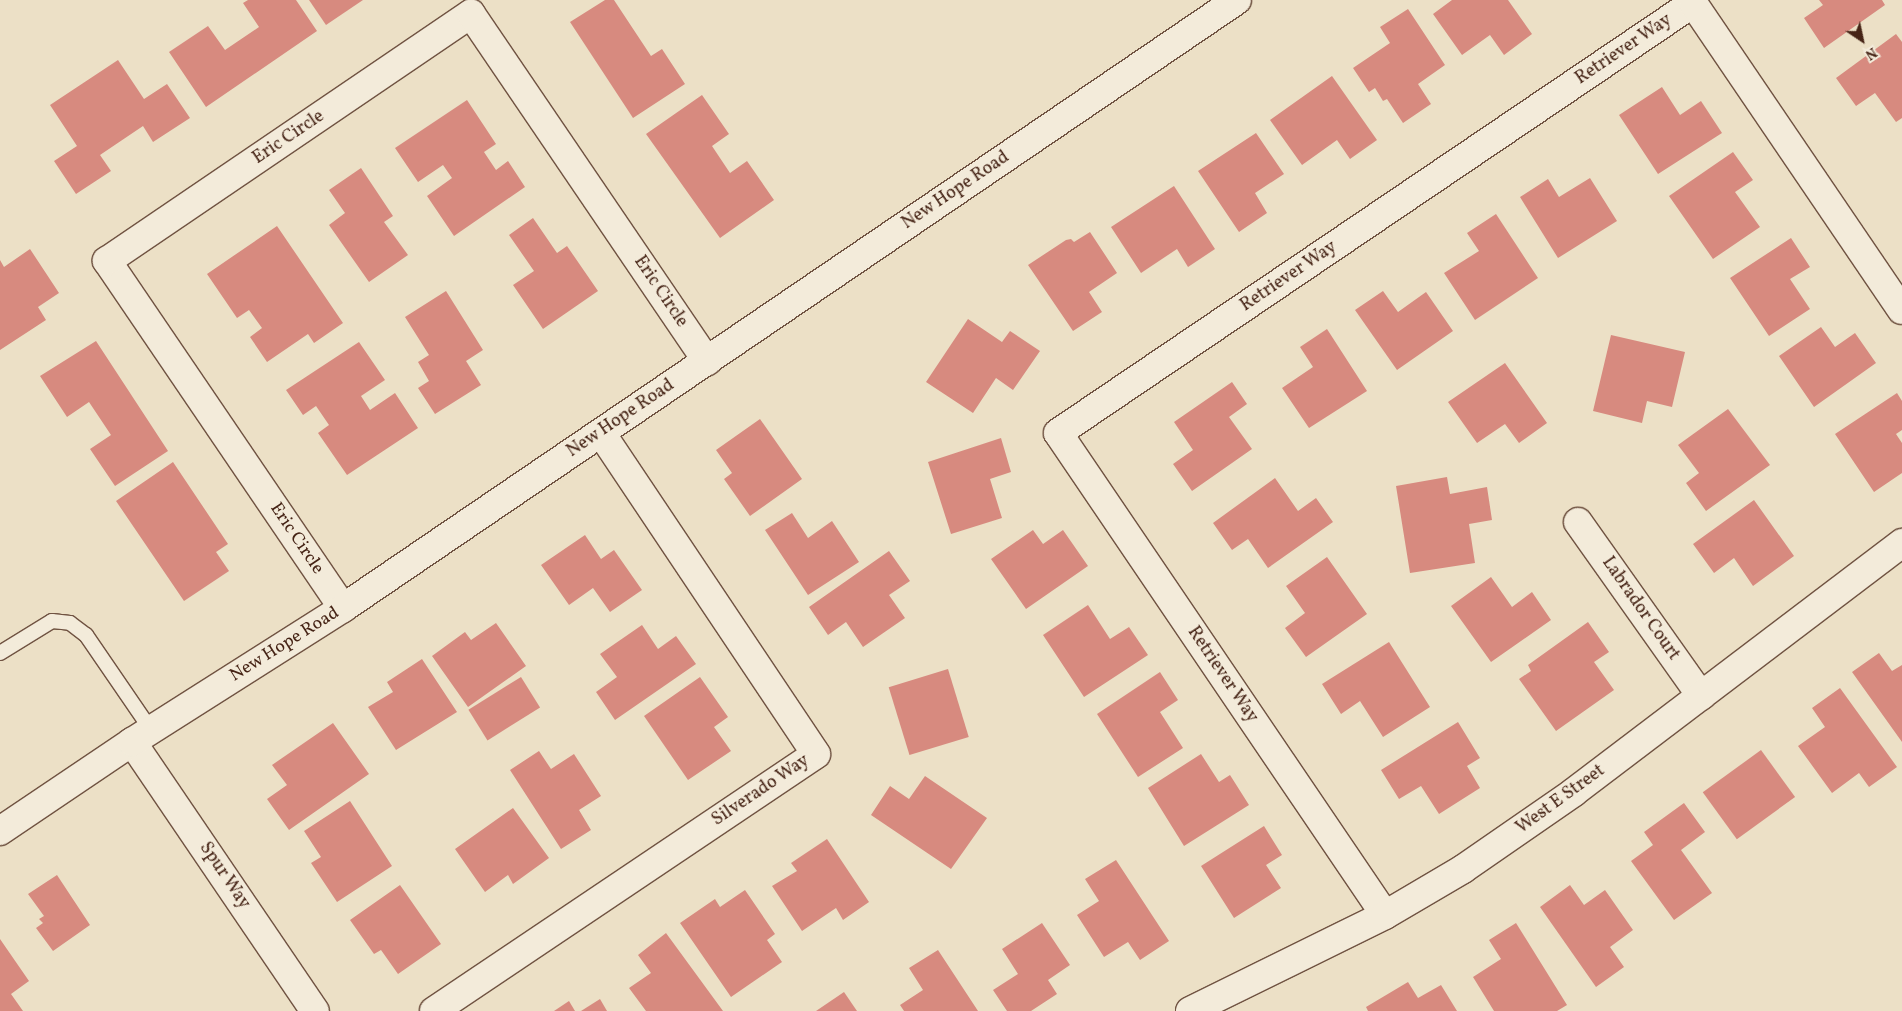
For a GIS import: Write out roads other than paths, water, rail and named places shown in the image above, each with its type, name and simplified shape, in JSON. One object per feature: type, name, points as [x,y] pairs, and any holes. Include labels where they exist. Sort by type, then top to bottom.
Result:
[{"type":"street","name":"New Hope Road","points":[[0,831],[142,736],[342,608],[1237,0]]},
{"type":"street","name":"Retriever Way","points":[[1385,915],[1058,433],[1693,3],[1902,310]]},
{"type":"street","name":"Eric Circle","points":[[342,608],[108,261],[471,14],[706,361]]},
{"type":"street","name":"Silverado Way","points":[[434,1011],[816,754],[601,433]]},
{"type":"street","name":"Labrador Court","points":[[1578,522],[1701,696]]},
{"type":"street","name":"West E Street","points":[[1190,1011],[1385,915],[1463,869],[1566,798],[1902,543]]},
{"type":"street","name":"Spur Way","points":[[142,736],[315,1011]]},
{"type":"lane","points":[[0,653],[52,621],[70,623],[86,635],[142,736]]}]
